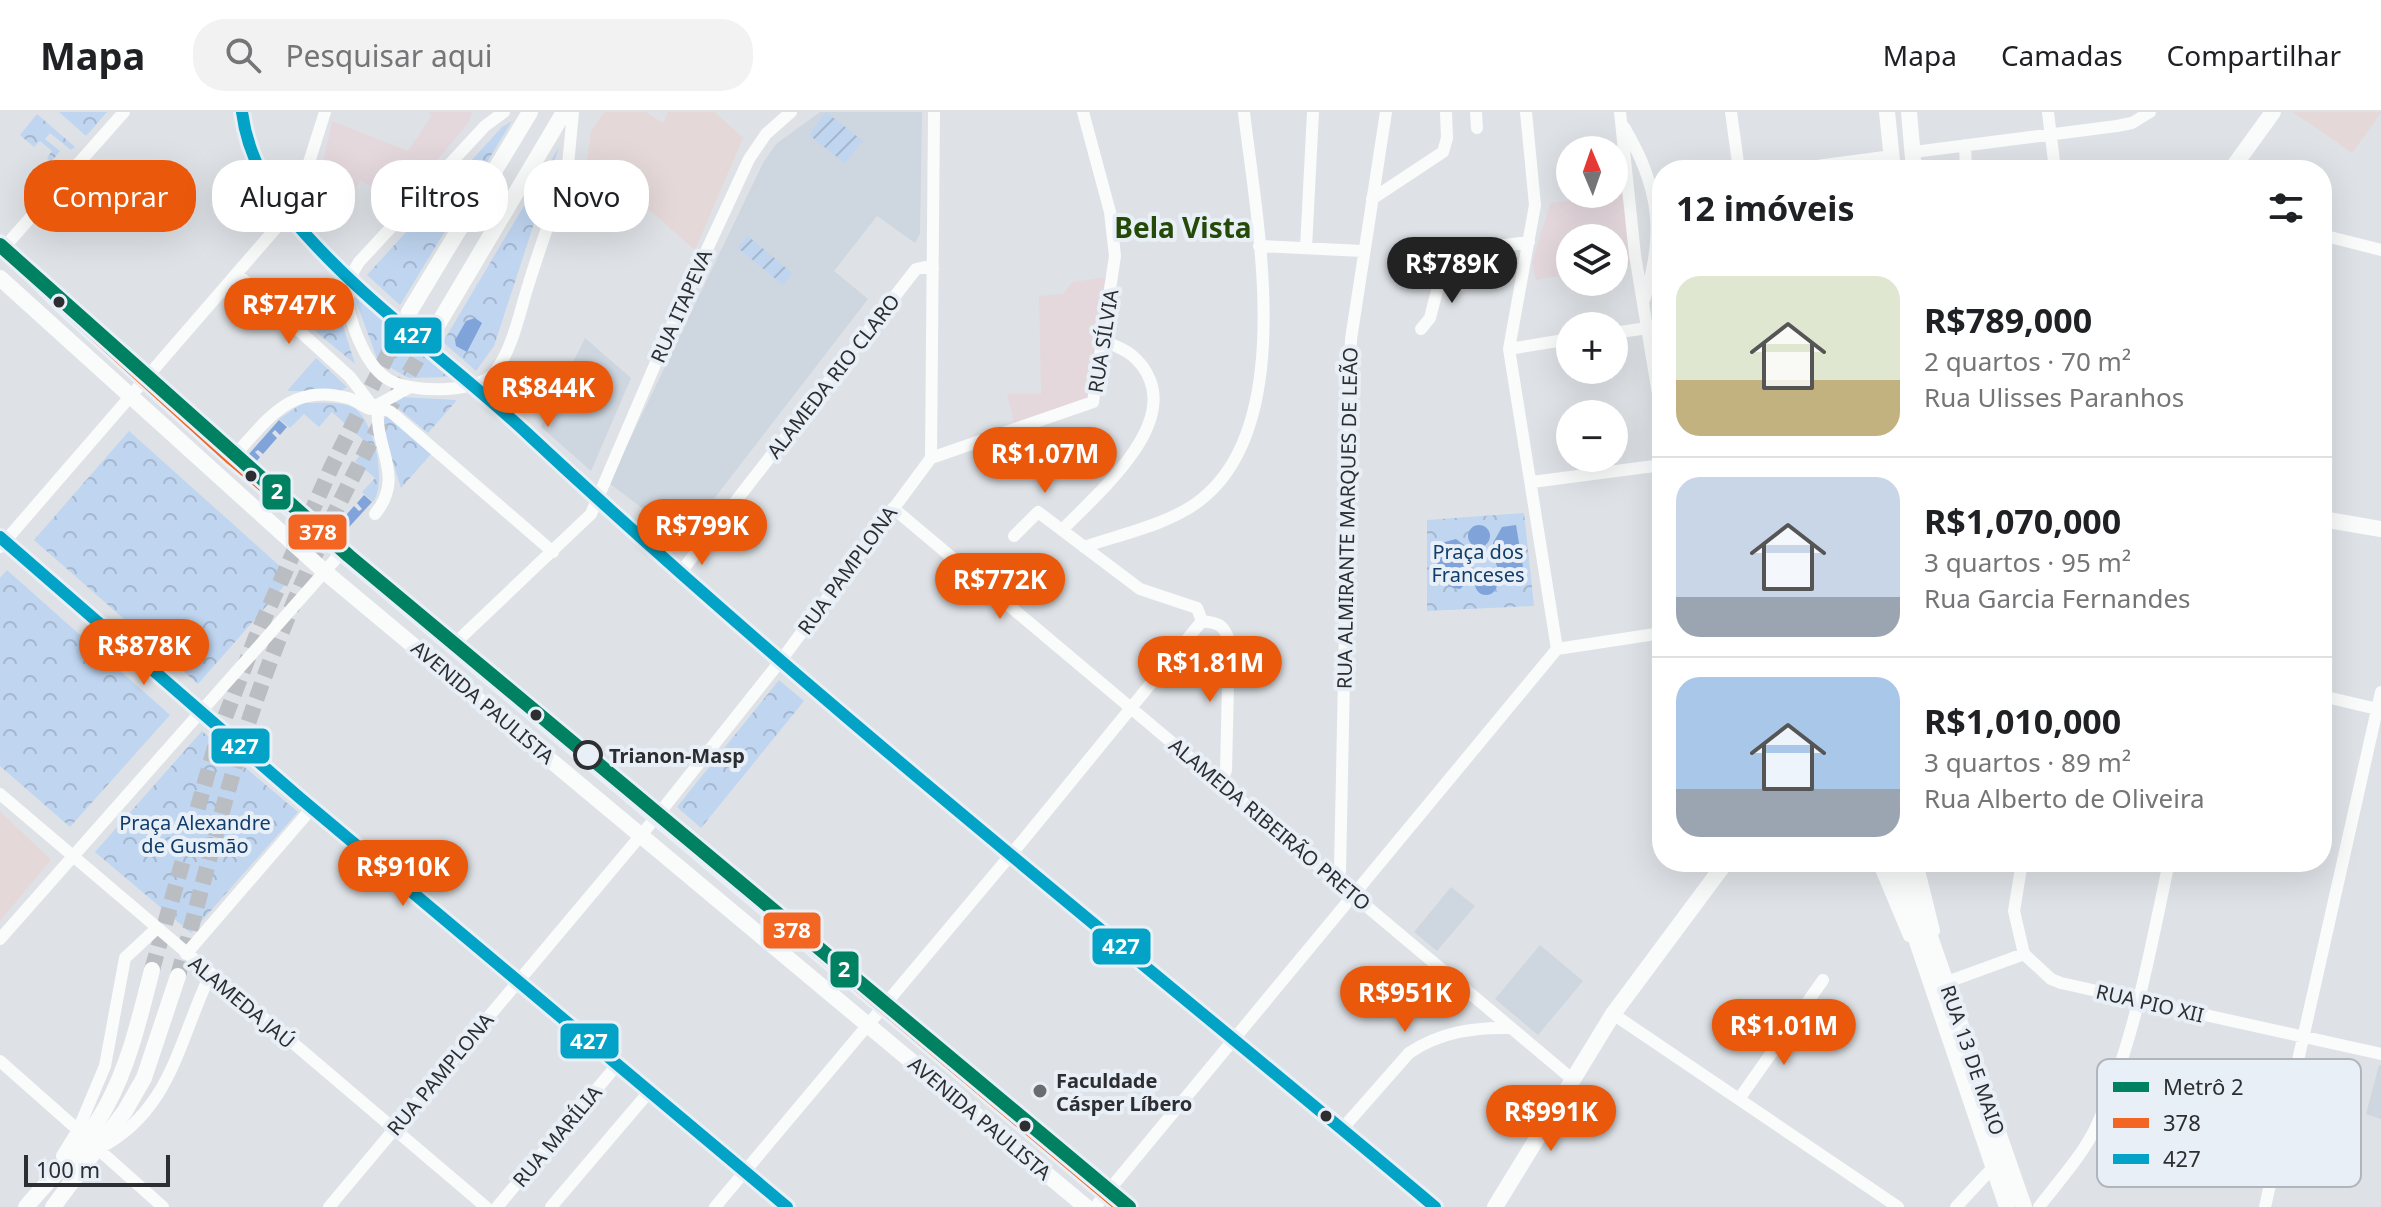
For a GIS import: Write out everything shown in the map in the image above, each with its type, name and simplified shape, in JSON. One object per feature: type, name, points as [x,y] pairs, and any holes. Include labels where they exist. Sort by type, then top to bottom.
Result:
[{"type":"main road","points":[[408,314],[530,112]]},
{"type":"main road","points":[[431,336],[564,112]]},
{"type":"main road","points":[[1887,112],[1893,160]]},
{"type":"main road","points":[[1909,112],[1915,160]]},
{"type":"main road","points":[[2240,160],[2273,112]]},
{"type":"main road","name":"AVENIDA PAULISTA","points":[[2,247],[231,459],[882,1007],[1100,1201],[1121,1207]]},
{"type":"main road","name":"AVENIDA PAULISTA","points":[[0,278],[325,572],[1086,1207]]},
{"type":"main road","points":[[2332,521],[2381,529]]},
{"type":"main road","points":[[1495,1207],[1613,1014],[1719,872]]},
{"type":"main road","points":[[1895,872],[1918,921]]},
{"type":"main road","points":[[1906,872],[1918,921]]},
{"type":"main road","name":"RUA 13 DE MAIO","points":[[1918,921],[2000,1162],[2024,1207]]},
{"type":"main road","points":[[26,1207],[76,1150],[106,1107],[129,1057],[152,970]]},
{"type":"main road","points":[[53,1207],[98,1149],[144,1078],[178,976]]},
{"type":"main road","name":"RUA 13 DE MAIO","points":[[2000,1162],[2007,1207]]},
{"type":"street","points":[[2,247],[124,112]]},
{"type":"street","points":[[242,112],[244,137],[261,178],[316,246],[502,409],[577,482],[680,573],[1012,855],[1237,1039],[1435,1207]]},
{"type":"street","points":[[325,112],[298,197],[237,274],[2,542],[312,808],[787,1207]]},
{"type":"street","points":[[485,112],[485,126]]},
{"type":"street","points":[[504,112],[485,126],[359,262],[351,275],[347,293],[349,305],[372,364],[387,380],[410,387],[477,386],[496,371],[513,333],[568,165],[573,112]]},
{"type":"street","name":"RUA ITAPEVA","points":[[452,646],[591,514],[672,325],[749,159],[766,134],[791,112]]},
{"type":"street","points":[[931,458],[934,112]]},
{"type":"street","name":"RUA SÍLVIA","points":[[931,458],[1087,407],[1096,393],[1115,256],[1113,229],[1083,112]]},
{"type":"street","points":[[1084,547],[1141,527],[1201,500],[1232,467],[1245,439],[1259,378],[1263,320],[1259,246],[1244,112]]},
{"type":"street","points":[[1306,248],[1313,112]]},
{"type":"street","name":"RUA ALMIRANTE MARQUES DE LEÃO","points":[[1336,879],[1340,871],[1349,361],[1386,112]]},
{"type":"street","points":[[1372,199],[1443,152],[1447,138],[1446,112]]},
{"type":"street","points":[[1476,112],[1477,128]]},
{"type":"street","points":[[1526,112],[1535,205],[1509,349],[1557,649]]},
{"type":"street","points":[[1731,112],[1738,160]]},
{"type":"street","points":[[2048,112],[2054,160]]},
{"type":"street","points":[[1926,160],[1965,145],[2132,123],[2150,112]]},
{"type":"street","points":[[1620,116],[1652,358]]},
{"type":"street","points":[[1620,116],[1644,160],[1652,184]]},
{"type":"street","points":[[1965,145],[1966,160]]},
{"type":"street","points":[[2332,238],[2381,250]]},
{"type":"street","points":[[1421,329],[1430,318],[1447,252],[1529,242]]},
{"type":"street","points":[[1259,246],[1363,251]]},
{"type":"street","name":"ALAMEDA RIO CLARO","points":[[680,573],[916,269],[933,269]]},
{"type":"street","points":[[1644,300],[1652,270]]},
{"type":"street","points":[[237,274],[365,393],[370,403],[391,412],[553,552]]},
{"type":"street","points":[[1628,331],[1647,328]]},
{"type":"street","points":[[1509,349],[1556,341]]},
{"type":"street","points":[[1062,530],[1143,440],[1154,417],[1155,398],[1141,363],[1121,348],[1105,342]]},
{"type":"street","points":[[365,393],[372,364]]},
{"type":"street","points":[[231,459],[292,398],[315,395],[351,398],[365,408],[378,407],[410,387]]},
{"type":"street","points":[[375,514],[387,499],[391,480],[376,423],[378,407]]},
{"type":"street","name":"RUA PAMPLONA","points":[[329,1207],[657,816],[782,659],[931,458]]},
{"type":"street","points":[[1532,482],[1652,466]]},
{"type":"street","name":"ALAMEDA RIBEIRÃO PRETO","points":[[893,508],[1572,1079]]},
{"type":"street","points":[[1014,536],[1036,512],[1140,589],[1197,608],[1202,621]]},
{"type":"street","points":[[0,939],[341,553]]},
{"type":"street","points":[[715,1207],[1012,855],[1202,621]]},
{"type":"street","points":[[1202,621],[1218,622],[1226,630],[1229,641],[1226,770],[1221,784]]},
{"type":"street","points":[[1100,1201],[1557,649],[1652,635]]},
{"type":"street","points":[[2298,1059],[2381,692]]},
{"type":"street","points":[[2332,698],[2379,709]]},
{"type":"street","name":"ALAMEDA JAÚ","points":[[0,794],[486,1207]]},
{"type":"street","points":[[186,954],[312,808]]},
{"type":"street","points":[[1882,872],[1902,922],[1930,960]]},
{"type":"street","points":[[1920,872],[1930,910],[1930,960]]},
{"type":"street","points":[[1939,985],[2024,954],[2014,911],[2020,872]]},
{"type":"street","points":[[2119,1059],[2139,999],[2167,872]]},
{"type":"street","points":[[43,1187],[44,1180],[78,1130],[107,1057],[125,958],[156,929]]},
{"type":"street","name":"RUA PIO XII","points":[[2024,954],[2051,979],[2061,983],[2381,1054]]},
{"type":"street","points":[[163,1207],[98,1149],[133,1128],[154,1102],[172,1068],[210,975]]},
{"type":"street","points":[[1739,1099],[1823,980]]},
{"type":"street","points":[[1613,1014],[1898,1207]]},
{"type":"street","points":[[1343,1128],[1409,1053],[1422,1044],[1471,1027],[1511,1028]]},
{"type":"street","points":[[0,1061],[78,1130]]},
{"type":"street","name":"RUA MARÍLIA","points":[[497,1207],[617,1065]]},
{"type":"street","points":[[551,1207],[649,1092]]},
{"type":"street","points":[[2039,1207],[2097,1123]]},
{"type":"street","points":[[1956,1207],[2000,1162]]},
{"type":"street","points":[[2265,1207],[2269,1187]]},
{"type":"shaded area","points":[[428,112],[472,112],[469,122],[437,160],[371,160],[371,186],[360,180],[355,192],[355,160],[324,160],[332,121],[408,151],[432,115]]},
{"type":"shaded area","points":[[604,112],[646,112],[663,123],[668,112],[715,112],[743,138],[695,250],[649,210],[649,160],[587,160],[591,131]]},
{"type":"shaded area","points":[[820,112],[922,112],[920,234],[915,243],[877,216],[834,271],[868,299],[683,539],[609,483],[763,163],[776,144]]},
{"type":"shaded area","points":[[2293,112],[2381,112],[2381,113],[2352,153]]},
{"type":"shaded area","points":[[1556,202],[1556,208],[1626,208],[1628,224],[1556,224],[1556,276],[1536,280],[1532,263],[1550,203]]},
{"type":"shaded area","points":[[1628,226],[1633,265],[1628,266]]},
{"type":"shaded area","points":[[1107,277],[1089,399],[1014,423],[1007,394],[1041,394],[1039,296],[1063,294],[1072,282]]},
{"type":"shaded area","points":[[585,338],[631,378],[591,471],[541,427]]},
{"type":"shaded area","points":[[0,811],[51,860],[0,921]]},
{"type":"shaded area","points":[[1451,887],[1475,906],[1437,951],[1414,932]]},
{"type":"shaded area","points":[[1540,945],[1583,981],[1538,1035],[1495,999]]},
{"type":"shaded area","points":[[2381,1066],[2381,1119],[2366,1114]]},
{"type":"green space","points":[[59,112],[107,112],[86,136]]},
{"type":"green space","points":[[826,112],[863,141],[845,163],[809,135]]},
{"type":"green space","points":[[37,114],[75,147],[71,150],[50,133],[45,139],[60,151],[49,160],[47,158],[52,151],[40,141],[34,147],[20,135]]},
{"type":"green space","points":[[512,121],[488,160],[472,160],[502,127]]},
{"type":"green space","points":[[524,206],[524,232],[531,232],[494,346],[476,371],[443,342]]},
{"type":"green space","points":[[406,232],[444,232],[400,305],[367,275]]},
{"type":"green space","points":[[748,236],[792,273],[783,285],[738,248]]},
{"type":"green space","points":[[354,296],[448,377],[409,378],[378,361]]},
{"type":"green space","points":[[337,307],[355,364],[315,331]]},
{"type":"green space","points":[[316,358],[347,387],[341,391],[287,391]]},
{"type":"green space","points":[[402,397],[457,400],[428,433],[393,404]]},
{"type":"green space","points":[[303,403],[343,404],[361,415],[373,438],[379,467],[377,493],[373,502],[362,492],[375,478],[355,461],[369,445],[332,412],[319,427],[304,414],[290,428],[279,419]]},
{"type":"green space","points":[[386,415],[432,453],[401,488],[381,425]]},
{"type":"green space","points":[[129,431],[292,577],[198,684],[34,540]]},
{"type":"green space","name":"Praça dos Franceses","points":[[1524,513],[1534,606],[1427,611],[1427,520]]},
{"type":"green space","points":[[7,570],[170,715],[70,827],[0,766],[0,578]]},
{"type":"green space","points":[[779,680],[804,701],[701,828],[677,807]]},
{"type":"green space","name":"Praça Alexandre de Gusmão","points":[[202,731],[298,812],[191,933],[95,852]]},
{"type":"water","points":[[475,318],[482,323],[467,352],[456,346],[455,340],[466,321]]},
{"type":"water","points":[[279,420],[287,427],[280,435],[275,430],[272,433],[277,438],[263,454],[258,450],[255,452],[260,457],[256,462],[248,455]]},
{"type":"water","points":[[364,495],[372,502],[340,537],[332,530],[336,526],[341,530],[344,528],[339,523],[354,506],[359,511],[362,509],[357,503]]},
{"type":"water","points":[[1475,525],[1483,525],[1490,536],[1483,547],[1475,547],[1468,540],[1468,532]]},
{"type":"water","points":[[1516,525],[1525,579],[1520,583],[1501,575],[1493,543],[1502,527]]},
{"type":"water","points":[[1456,539],[1468,548],[1471,579],[1460,589],[1441,578],[1437,566],[1441,543]]},
{"type":"water","points":[[1482,573],[1490,573],[1497,584],[1490,595],[1482,595],[1475,588],[1475,580]]},
{"type":"tunnel","points":[[152,970],[219,733],[256,637],[332,466],[408,314]]},
{"type":"tunnel","points":[[178,976],[242,742],[280,637],[350,482],[431,336]]},
{"type":"metro line","name":"2","points":[[0,245],[349,556],[1129,1207]]},
{"type":"transit line","name":"427","points":[[242,112],[252,154],[264,179],[289,215],[345,275],[864,732],[1435,1207]]},
{"type":"transit line","name":"378","points":[[0,243],[60,303],[231,459],[1121,1207]]},
{"type":"transit line","name":"427","points":[[0,537],[300,798],[787,1207]]},
{"type":"place","name":"Trianon-Masp","points":[[588,755]]},
{"type":"place","name":"Faculdade Cásper Líbero","points":[[1040,1091]]},
{"type":"district","name":"Bela Vista","points":[[1183,227]]}]
